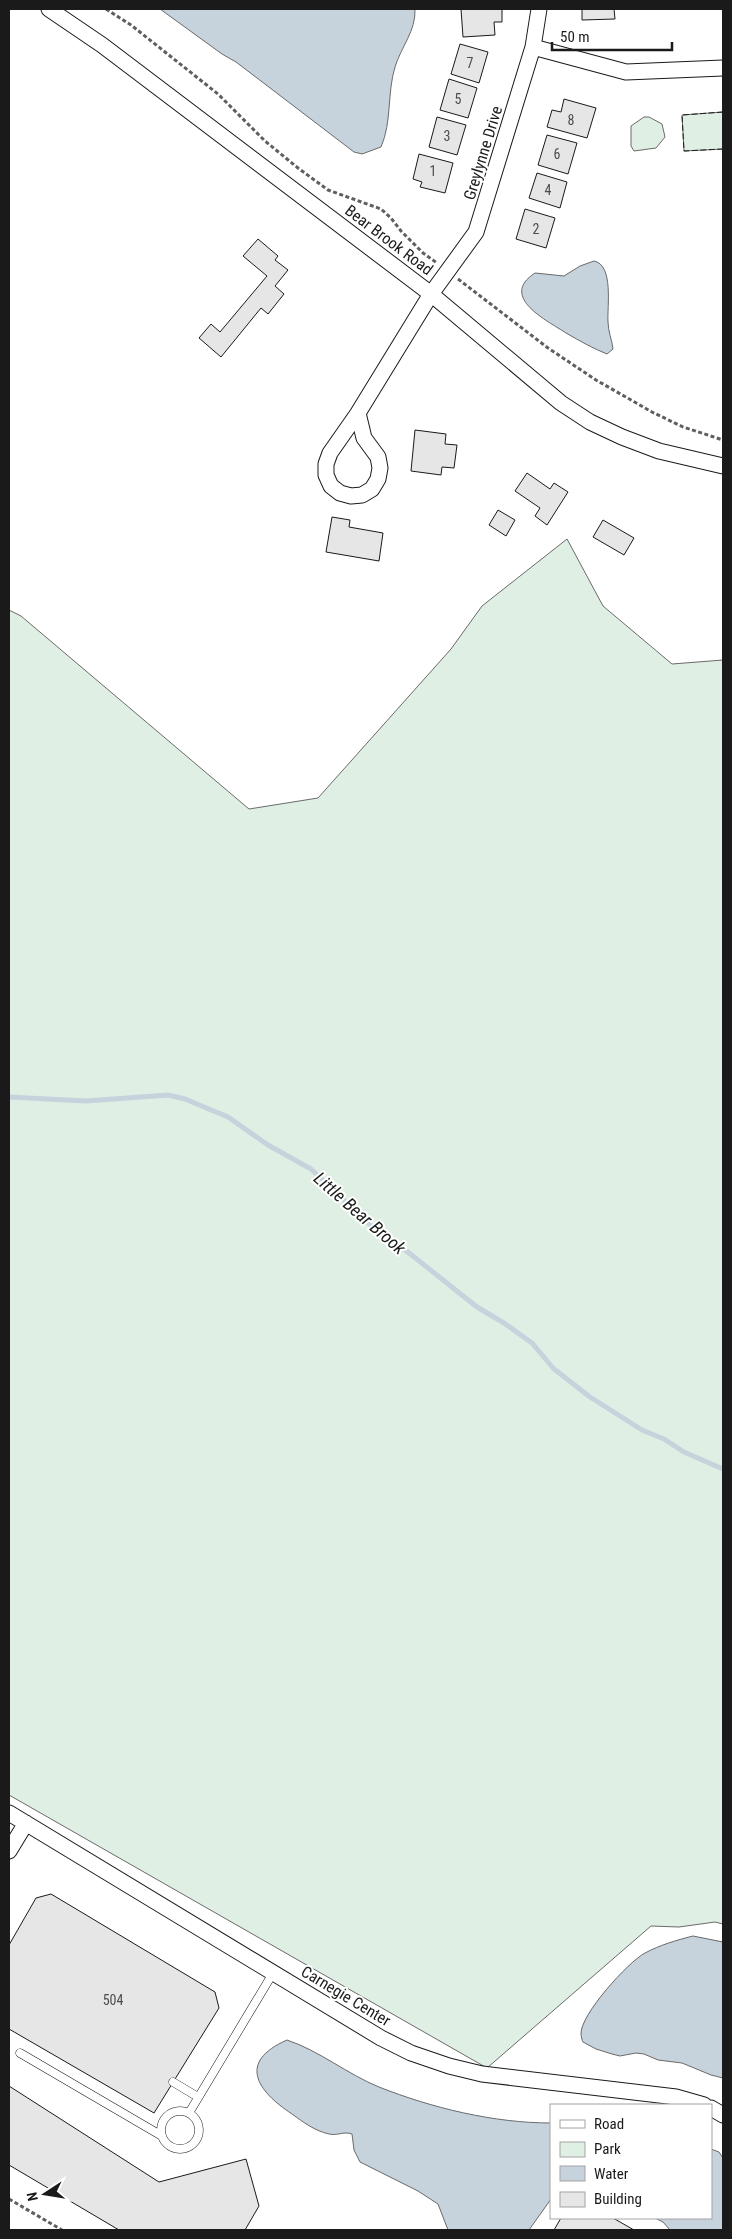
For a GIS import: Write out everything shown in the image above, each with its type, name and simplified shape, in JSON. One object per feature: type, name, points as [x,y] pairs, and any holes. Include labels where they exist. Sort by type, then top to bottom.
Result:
[{"type":"street","name":"Bear Brook Road","points":[[49,9],[67,15],[102,45],[431,294],[551,395],[590,422],[659,451],[723,466]]},
{"type":"street","name":"Greylynne Drive","points":[[358,413],[364,438],[378,457],[380,468],[378,479],[372,488],[362,494],[351,496],[340,493],[331,486],[326,475],[326,464],[330,453],[358,413],[431,294],[478,228],[533,47],[539,9]]},
{"type":"street","points":[[533,47],[626,72],[723,68]]},
{"type":"street","name":"Carnegie Center","points":[[9,1813],[381,2038],[411,2053],[449,2066],[482,2074],[676,2097],[700,2104]]},
{"type":"street","points":[[9,1851],[26,1823]]},
{"type":"lane","points":[[189,2113],[273,1973]]},
{"type":"lane","points":[[20,2053],[162,2136]]},
{"type":"lane","points":[[173,2082],[198,2097]]},
{"type":"lane","points":[[176,2111],[189,2113],[197,2122],[199,2128],[199,2134],[193,2144],[187,2148],[175,2149],[165,2142],[162,2136],[160,2130],[165,2118],[176,2111]]},
{"type":"path","points":[[106,9],[131,25],[218,94],[265,141],[298,168],[328,190],[381,210],[423,252]]},
{"type":"path","points":[[466,285],[548,348],[596,380],[652,412],[683,427],[723,440]]},
{"type":"path","points":[[9,2199],[55,2228],[62,2230]]},
{"type":"green space","points":[[723,112],[723,149],[684,151],[682,115]]},
{"type":"green space","points":[[644,117],[649,117],[662,124],[665,137],[656,148],[634,151],[631,146],[631,126]]},
{"type":"green space","points":[[567,539],[603,606],[672,664],[723,660],[723,1924],[715,1922],[679,1927],[651,1926],[487,2068],[9,1795],[9,610],[21,616],[249,809],[318,798],[451,649],[482,606]]},
{"type":"water","points":[[160,9],[415,9],[413,25],[395,67],[387,128],[381,147],[362,154],[354,152],[236,62]]},
{"type":"water","points":[[594,261],[600,264],[607,278],[608,325],[613,349],[607,354],[548,322],[530,308],[524,299],[522,291],[525,282],[535,273],[564,276],[580,266]]},
{"type":"water","points":[[693,1936],[723,1942],[723,2078],[682,2063],[658,2060],[644,2054],[636,2053],[620,2056],[612,2054],[583,2042],[581,2034],[583,2025],[596,2002],[637,1958],[651,1950]]},
{"type":"water","points":[[287,2040],[311,2050],[367,2082],[399,2095],[442,2108],[486,2117],[550,2123],[550,2200],[529,2230],[448,2230],[438,2204],[418,2191],[360,2162],[354,2150],[352,2134],[332,2134],[319,2131],[300,2120],[269,2096],[258,2077],[257,2067],[262,2058],[271,2049]]},
{"type":"water","points":[[712,2149],[719,2152],[723,2158],[723,2230],[670,2230],[663,2222],[657,2219],[712,2219]]},
{"type":"building","points":[[461,9],[502,9],[502,22],[494,22],[495,35],[463,37]]},
{"type":"building","points":[[582,9],[614,9],[615,19],[582,20]]},
{"type":"building","points":[[460,44],[488,52],[479,83],[451,74]]},
{"type":"building","points":[[449,79],[477,88],[468,118],[440,110]]},
{"type":"building","points":[[564,99],[596,108],[587,138],[547,127],[552,110],[561,112]]},
{"type":"building","points":[[437,117],[466,125],[457,155],[429,147]]},
{"type":"building","points":[[547,135],[577,143],[568,174],[538,165]]},
{"type":"building","points":[[419,154],[453,163],[445,193],[420,187],[422,182],[413,179]]},
{"type":"building","points":[[537,173],[567,182],[560,208],[529,198]]},
{"type":"building","points":[[525,209],[555,218],[546,248],[516,239]]},
{"type":"building","points":[[258,239],[278,256],[275,260],[288,270],[275,286],[284,294],[268,314],[261,308],[221,357],[199,338],[211,324],[220,332],[267,276],[243,256]]},
{"type":"building","points":[[415,430],[446,434],[445,444],[457,445],[454,468],[442,467],[441,475],[411,471]]},
{"type":"building","points":[[527,473],[550,489],[554,483],[568,492],[547,525],[535,516],[540,508],[515,491]]},
{"type":"building","points":[[498,510],[515,520],[506,536],[489,525]]},
{"type":"building","points":[[332,517],[350,520],[349,527],[383,533],[379,561],[326,552]]},
{"type":"building","points":[[603,520],[634,538],[624,555],[593,537]]},
{"type":"building","points":[[51,1894],[215,1992],[219,2008],[154,2113],[9,2029],[9,1945],[36,1898]]},
{"type":"building","points":[[9,2086],[159,2182],[246,2159],[259,2206],[245,2230],[119,2230],[9,2165]]},
{"type":"building","points":[[560,2219],[615,2219],[634,2230],[554,2230]]},
{"type":"waterway","name":"Little Bear Brook","points":[[9,1097],[86,1101],[168,1095],[185,1099],[228,1117],[268,1145],[311,1169],[384,1238],[404,1249],[477,1307],[532,1343],[554,1369],[590,1397],[642,1430],[664,1439],[684,1452],[723,1469]]},
{"type":"fence","points":[[723,112],[682,115],[684,151],[723,149]]}]
